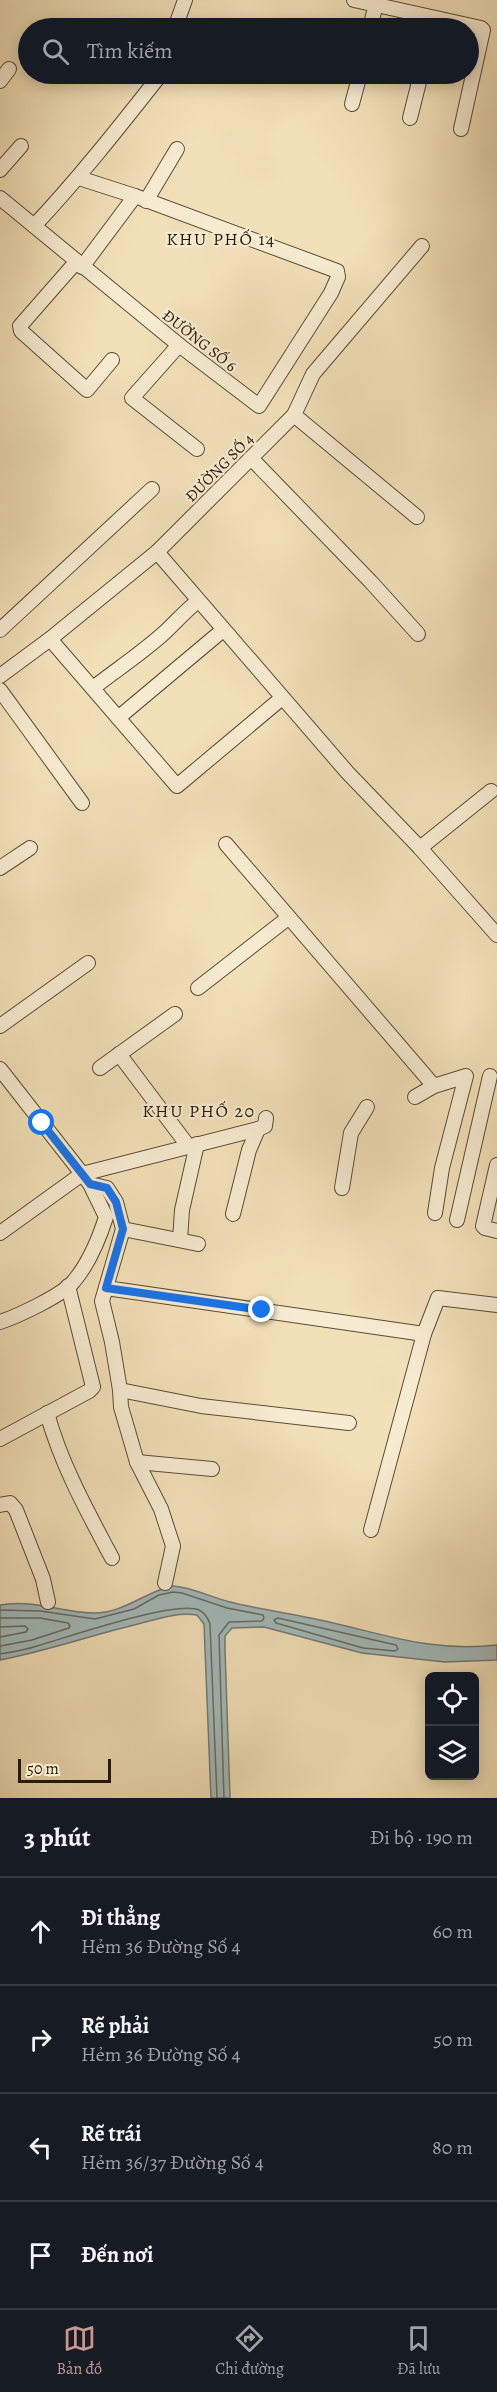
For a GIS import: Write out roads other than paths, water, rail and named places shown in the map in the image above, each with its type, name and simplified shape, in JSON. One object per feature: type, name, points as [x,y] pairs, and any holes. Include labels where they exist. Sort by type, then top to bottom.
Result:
[{"type":"street","points":[[179,18],[185,0]]},
{"type":"street","points":[[354,0],[437,18]]},
{"type":"street","points":[[372,18],[376,4]]},
{"type":"street","points":[[479,28],[483,30],[479,48]]},
{"type":"street","points":[[0,81],[9,69]]},
{"type":"street","points":[[34,226],[79,178],[154,84]]},
{"type":"street","points":[[352,104],[357,84]]},
{"type":"street","points":[[410,118],[418,84]]},
{"type":"street","points":[[461,129],[471,84]]},
{"type":"street","points":[[0,170],[21,147]]},
{"type":"street","points":[[112,360],[87,390],[21,331],[20,326],[141,199],[177,149]]},
{"type":"street","points":[[79,178],[141,199]]},
{"type":"street","name":"ĐƯỜNG SỐ 6","points":[[0,198],[179,345],[259,406],[331,293],[338,277],[337,271],[141,199]]},
{"type":"street","name":"ĐƯỜNG SỐ 4","points":[[0,676],[50,639],[157,552],[294,415],[313,374],[422,246]]},
{"type":"street","points":[[179,345],[132,398],[197,449]]},
{"type":"street","points":[[294,415],[417,517]]},
{"type":"street","points":[[251,458],[418,634]]},
{"type":"street","points":[[0,630],[152,489]]},
{"type":"street","points":[[157,552],[347,772],[420,848],[497,936]]},
{"type":"street","points":[[93,688],[163,634],[177,617],[198,601]]},
{"type":"street","points":[[118,718],[223,630]]},
{"type":"street","points":[[50,639],[177,786],[282,698]]},
{"type":"street","points":[[0,690],[82,803]]},
{"type":"street","points":[[420,848],[491,791]]},
{"type":"street","points":[[226,844],[434,1086]]},
{"type":"street","points":[[0,868],[30,848]]},
{"type":"street","points":[[198,988],[288,918]]},
{"type":"street","points":[[0,1026],[88,963]]},
{"type":"street","points":[[100,1068],[175,1014]]},
{"type":"street","points":[[119,1054],[193,1145],[182,1210],[180,1240]]},
{"type":"street","points":[[0,1069],[86,1179],[106,1217],[99,1238],[74,1281],[16,1316],[0,1322]]},
{"type":"street","points":[[415,1097],[434,1086],[466,1076],[442,1168],[435,1213]]},
{"type":"street","points":[[457,1220],[490,1076]]},
{"type":"street","points":[[342,1188],[351,1133],[367,1107]]},
{"type":"street","points":[[0,1233],[86,1179],[262,1124],[249,1150],[233,1214]]},
{"type":"street","points":[[497,1165],[493,1200],[483,1226],[497,1231]]},
{"type":"street","points":[[86,1179],[107,1188],[116,1202],[123,1229],[102,1301],[112,1342],[121,1407],[138,1462],[161,1509],[173,1546],[165,1583]]},
{"type":"street","points":[[123,1229],[198,1244]]},
{"type":"street","points":[[0,1439],[93,1388],[68,1286]]},
{"type":"street","points":[[106,1288],[424,1334]]},
{"type":"street","points":[[371,1530],[424,1334],[438,1298],[497,1305]]},
{"type":"street","points":[[120,1390],[201,1406],[349,1423]]},
{"type":"street","points":[[47,1413],[54,1440],[69,1476],[112,1558]]},
{"type":"street","points":[[138,1462],[212,1469]]},
{"type":"street","points":[[0,1505],[10,1503],[16,1510],[43,1579],[48,1602]]},
{"type":"water","points":[[172,1586],[187,1588],[242,1605],[317,1619],[412,1641],[452,1646],[497,1645],[497,1660],[445,1662],[362,1653],[264,1627],[232,1628],[225,1636],[230,1798],[211,1798],[204,1624],[197,1615],[182,1614],[160,1618],[0,1660],[0,1605],[24,1604],[81,1612],[104,1612]]},
{"type":"district","name":"KHU PHỐ 14","points":[[221,239]]},
{"type":"district","name":"KHU PHỐ 20","points":[[199,1111]]}]
